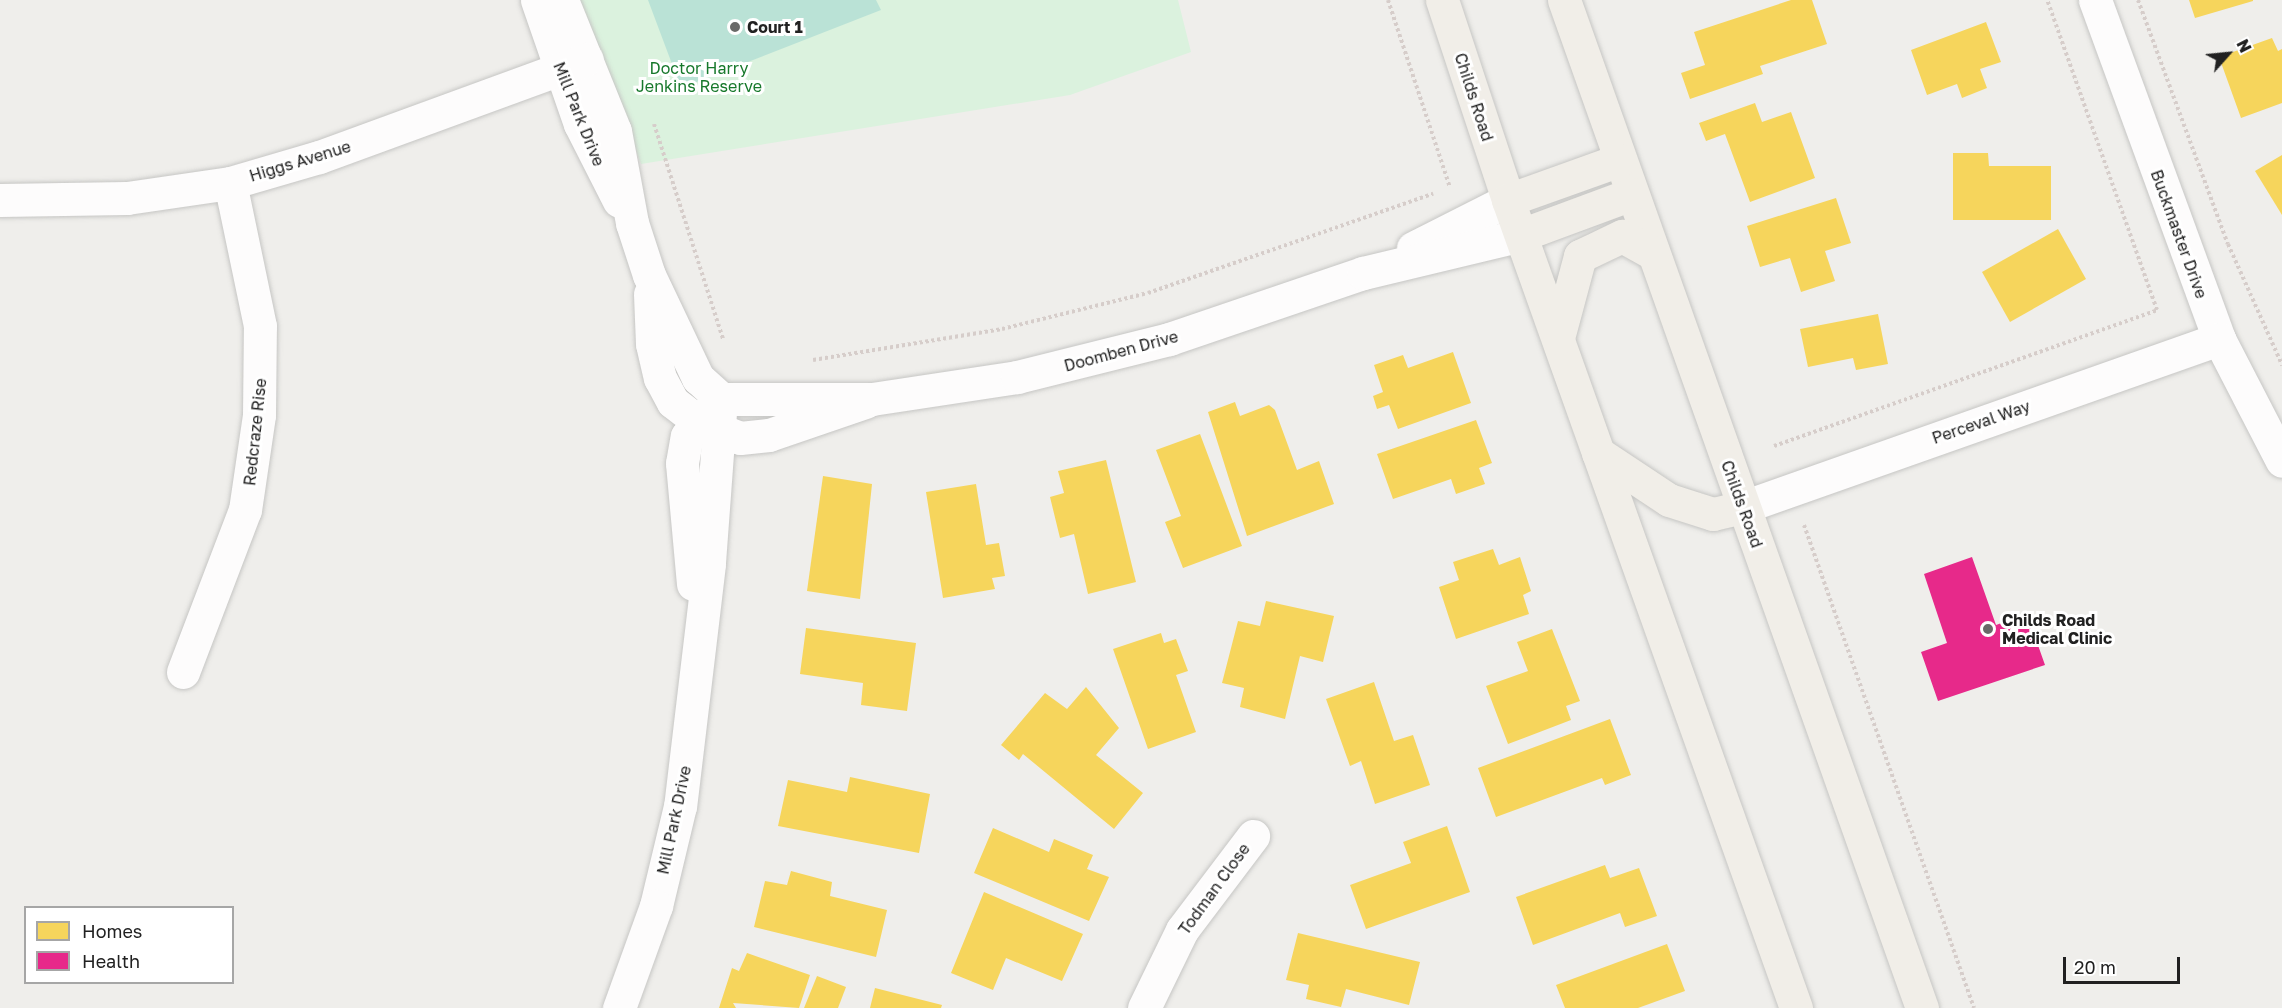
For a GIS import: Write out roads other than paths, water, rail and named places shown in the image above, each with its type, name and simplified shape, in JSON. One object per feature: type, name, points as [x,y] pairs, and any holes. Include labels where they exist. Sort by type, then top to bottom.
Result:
[{"type":"main road","name":"Childs Road","points":[[1442,0],[1508,200],[1796,1008]]},
{"type":"main road","name":"Childs Road","points":[[1564,0],[1922,1008]]},
{"type":"main road","points":[[1508,200],[1620,160]]},
{"type":"main road","points":[[1521,235],[1632,194]]},
{"type":"main road","points":[[1558,338],[1580,256],[1622,236],[1653,253]]},
{"type":"main road","points":[[1598,453],[1669,500],[1713,514],[1743,507]]},
{"type":"street","name":"Mill Park Drive","points":[[537,0],[573,64],[615,131],[632,224],[649,276],[699,378],[721,399],[710,427],[684,454],[682,499],[700,625],[680,806],[656,906],[618,1008]]},
{"type":"street","name":"Mill Park Drive","points":[[562,0],[573,64]]},
{"type":"street","name":"Buckmaster Drive","points":[[2095,0],[2219,339],[2282,460]]},
{"type":"street","name":"Higgs Avenue","points":[[0,200],[127,198],[230,183],[319,157],[573,64]]},
{"type":"street","name":"Redcraze Rise","points":[[183,672],[244,510],[257,434],[260,326],[230,183]]},
{"type":"street","name":"Doomben Drive","points":[[1363,273],[1508,200]]},
{"type":"street","name":"Doomben Drive","points":[[721,399],[872,399],[1017,377],[1103,357],[1363,273],[1521,235]]},
{"type":"street","name":"Mill Park Drive","points":[[649,276],[652,344],[660,378],[674,402],[710,427]]},
{"type":"street","name":"Perceval Way","points":[[1743,507],[1788,489],[2219,339]]},
{"type":"street","name":"Doomben Drive","points":[[710,427],[769,435],[872,399]]},
{"type":"street","name":"Todman Close","points":[[1144,1008],[1182,930],[1253,836]]},
{"type":"place","name":"Court 1","points":[[735,27]]},
{"type":"place","name":"Childs Road Medical Clinic","points":[[1988,629]]},
{"type":"park label","name":"Doctor Harry Jenkins Reserve","points":[[699,77]]}]
